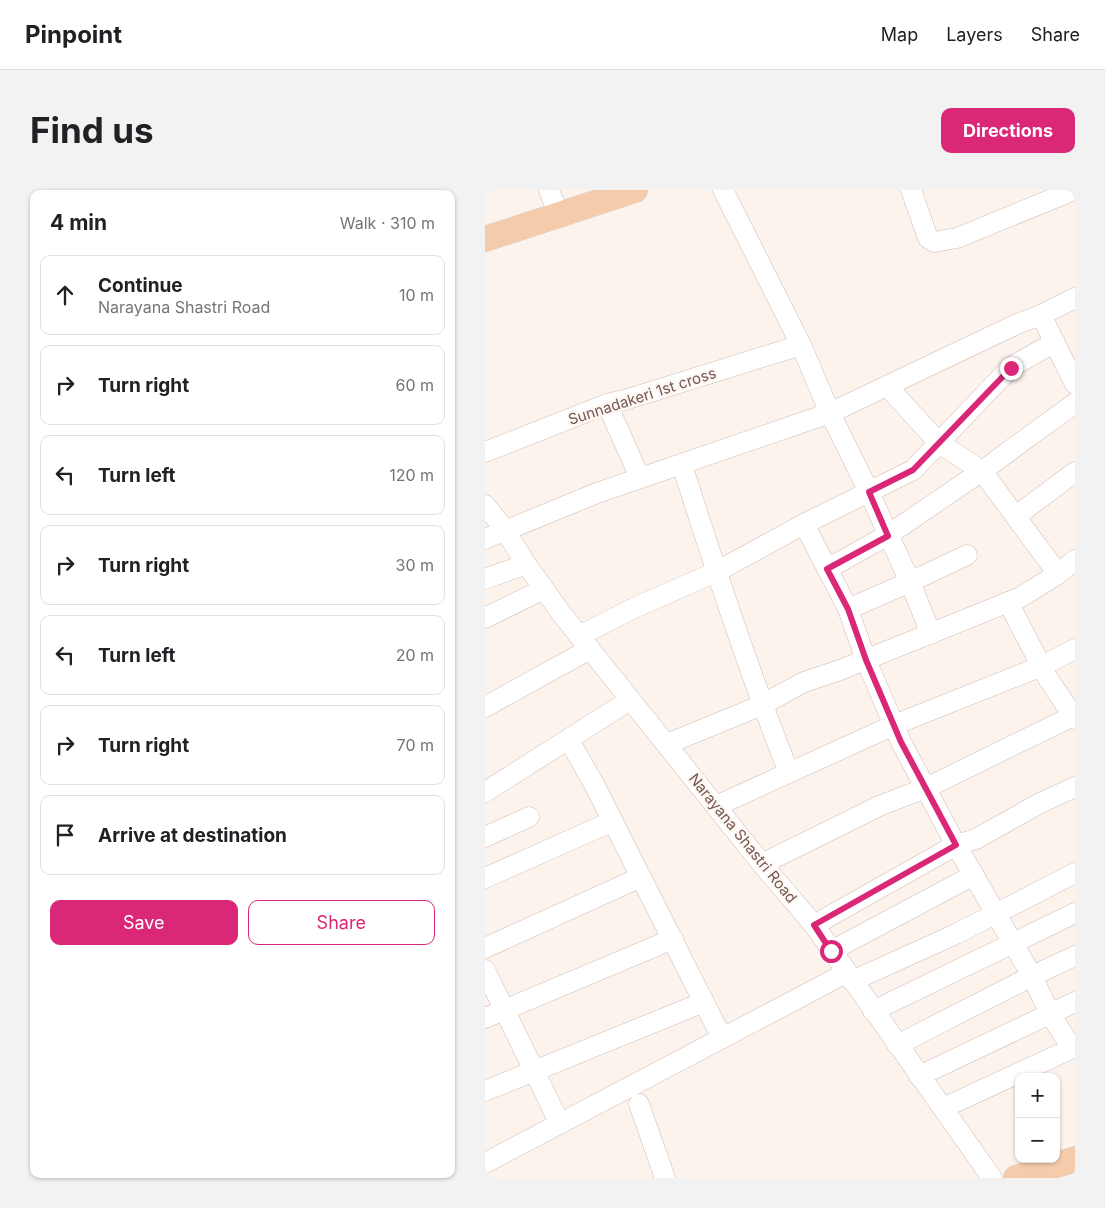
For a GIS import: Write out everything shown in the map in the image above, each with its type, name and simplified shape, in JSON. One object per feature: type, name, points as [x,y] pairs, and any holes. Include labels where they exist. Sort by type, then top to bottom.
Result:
[{"type":"main road","points":[[485,225],[552,196],[593,190]]},
{"type":"main road","points":[[485,238],[635,190]]},
{"type":"main road","points":[[1016,1178],[1075,1158]]},
{"type":"street","points":[[723,190],[801,345],[830,413],[910,582],[931,634]]},
{"type":"street","points":[[911,190],[928,238],[934,242],[957,238],[1074,191]]},
{"type":"street","points":[[485,538],[597,493],[830,413],[1075,298]]},
{"type":"street","points":[[1041,315],[1075,384]]},
{"type":"street","points":[[485,707],[585,643],[635,608],[716,572],[804,524],[913,470],[1011,368],[1055,342]]},
{"type":"street","name":"Sunnadakeri 1st cross","points":[[485,452],[607,404],[801,345]]},
{"type":"street","points":[[887,386],[939,442],[982,471],[1058,574]]},
{"type":"street","points":[[827,569],[888,536],[982,471],[1075,403]]},
{"type":"street","points":[[607,404],[640,478]]},
{"type":"street","points":[[682,465],[716,572],[762,705],[789,773]]},
{"type":"street","points":[[1016,516],[1075,472]]},
{"type":"street","name":"Narayana Shastri Road","points":[[485,505],[505,530],[526,564],[585,643],[762,864],[814,925],[991,1178]]},
{"type":"street","points":[[804,524],[848,609],[866,660],[901,742],[956,845],[1032,976],[1050,1014],[1074,1047],[943,1108]]},
{"type":"street","points":[[848,609],[967,555]]},
{"type":"street","points":[[667,744],[762,705],[803,682],[866,660],[1021,597],[1058,574],[1075,560]]},
{"type":"street","points":[[485,579],[526,564]]},
{"type":"street","points":[[485,618],[544,589]]},
{"type":"street","points":[[762,864],[879,806],[926,788],[1074,716],[1042,666],[1008,602]]},
{"type":"street","points":[[716,806],[894,726],[1042,666],[1075,649]]},
{"type":"street","points":[[485,792],[630,700]]},
{"type":"street","points":[[569,740],[613,821],[722,1038]]},
{"type":"street","points":[[814,925],[956,845],[976,839],[1040,803],[1075,787]]},
{"type":"street","points":[[485,837],[529,817]]},
{"type":"street","points":[[485,878],[613,821]]},
{"type":"street","points":[[485,1163],[722,1038],[849,977],[957,934],[1075,873]]},
{"type":"street","points":[[831,951],[974,875]]},
{"type":"street","points":[[485,948],[641,877]]},
{"type":"street","points":[[873,1011],[1075,913]]},
{"type":"street","points":[[485,1018],[673,939]]},
{"type":"street","points":[[897,1045],[1075,956]]},
{"type":"street","points":[[485,970],[560,1124]]},
{"type":"street","points":[[485,1092],[704,1002]]},
{"type":"street","points":[[919,1076],[1075,1002]]},
{"type":"street","points":[[639,1104],[665,1178]]},
{"type":"route","points":[[831,951],[814,925],[956,845],[901,742],[866,660],[848,609],[827,569],[888,536],[869,492],[913,470],[1011,368]]}]
